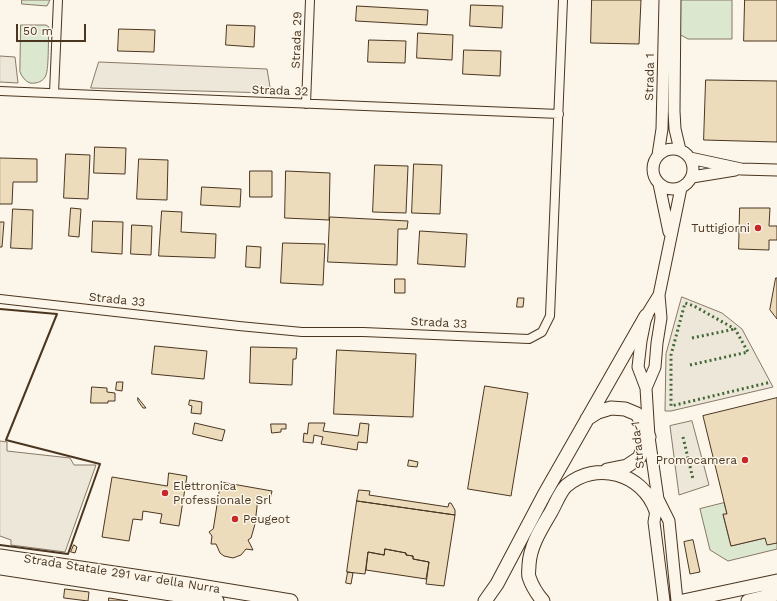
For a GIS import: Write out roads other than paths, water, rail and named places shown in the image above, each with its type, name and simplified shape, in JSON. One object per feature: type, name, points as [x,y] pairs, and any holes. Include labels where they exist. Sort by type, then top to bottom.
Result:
[{"type":"main road","points":[[485,601],[497,584],[544,495],[646,316]]},
{"type":"main road","points":[[543,601],[536,592],[529,576],[530,554],[538,535],[565,487],[582,476],[627,466],[639,458],[650,437],[637,414],[625,409],[611,408],[598,412],[587,420]]},
{"type":"main road","points":[[601,472],[622,475],[639,486],[653,503],[657,505]]},
{"type":"main road","name":"Strada Statale 291 var della Nurra","points":[[0,556],[291,601]]},
{"type":"main road","name":"Strada Statale 291 var della Nurra","points":[[0,568],[217,601]]},
{"type":"main road","points":[[679,598],[777,581]]},
{"type":"main road","points":[[748,601],[777,594]]},
{"type":"street","points":[[54,93],[58,0]]},
{"type":"street","name":"Strada 29","points":[[306,104],[310,0]]},
{"type":"street","name":"Strada 33","points":[[0,300],[302,332],[363,332],[529,339],[542,332],[550,316],[563,0]]},
{"type":"street","name":"Strada 1","points":[[658,155],[662,129],[665,0]]},
{"type":"street","name":"Strada 1","points":[[675,0],[675,130],[680,150]]},
{"type":"street","name":"Strada 32","points":[[0,91],[559,114]]},
{"type":"street","points":[[690,158],[693,167],[692,177],[681,188],[671,190],[658,184],[652,169],[654,162],[658,155],[669,149],[680,150],[690,158],[741,169],[777,170]]},
{"type":"street","points":[[692,177],[741,169]]},
{"type":"street","name":"Strada 1","points":[[658,184],[670,237]]},
{"type":"street","name":"Strada 1","points":[[646,388],[655,367],[661,318],[659,295],[681,188]]},
{"type":"street","name":"Strada 1","points":[[659,295],[646,316],[638,367],[646,388],[657,505],[654,522],[663,598]]},
{"type":"street","name":"Strada 1","points":[[657,505],[669,521],[679,598]]},
{"type":"place","name":"Tuttigiorni","points":[[758,228]]},
{"type":"place","name":"Promocamera","points":[[745,460]]},
{"type":"place","name":"Elettronica Professionale Srl","points":[[165,493]]},
{"type":"place","name":"Peugeot","points":[[235,519]]}]
